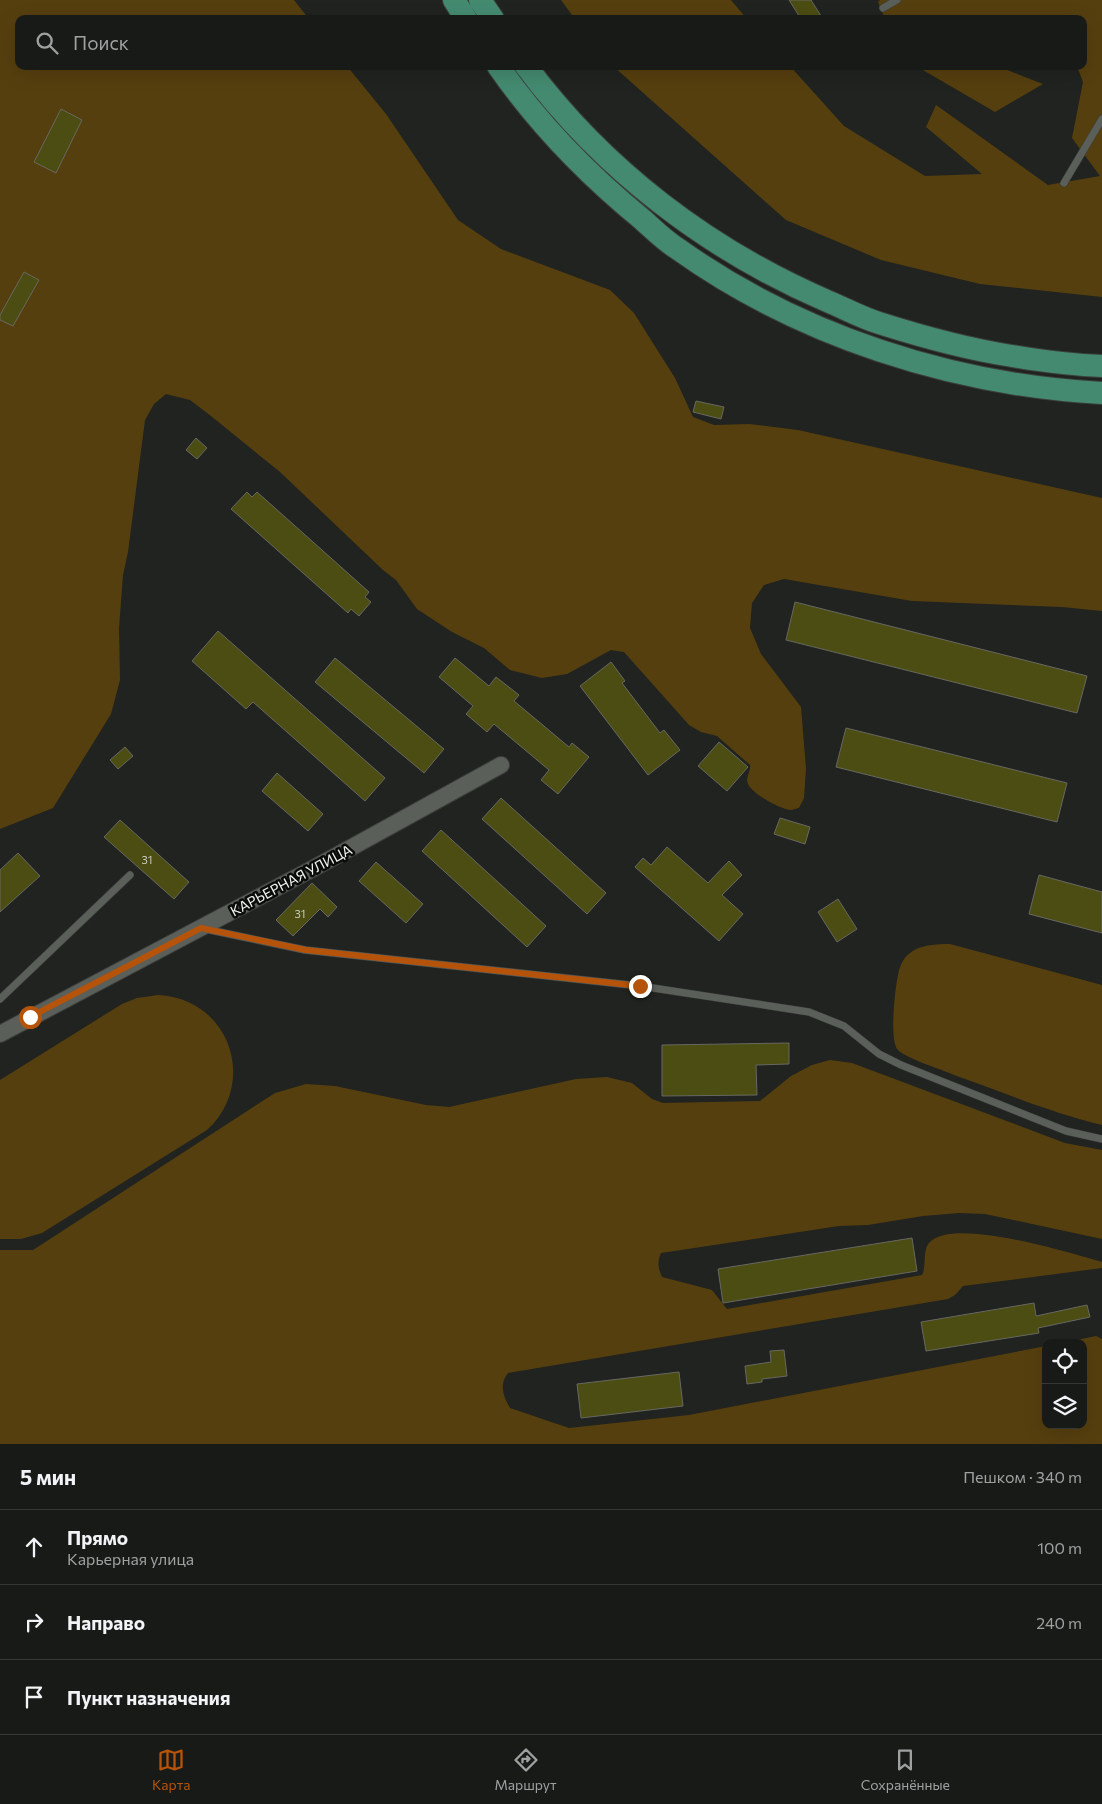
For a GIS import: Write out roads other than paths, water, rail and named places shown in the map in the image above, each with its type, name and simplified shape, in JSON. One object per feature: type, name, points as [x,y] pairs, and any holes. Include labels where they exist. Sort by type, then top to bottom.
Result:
[{"type":"highway","points":[[454,0],[463,15]]},
{"type":"highway","points":[[480,0],[490,15]]},
{"type":"highway","points":[[501,70],[529,109],[564,149],[619,201],[677,249],[751,295],[796,317],[892,356],[947,371],[1018,384],[1102,393]]},
{"type":"highway","points":[[529,70],[550,98],[601,152],[654,199],[722,247],[788,284],[878,323],[970,349],[1080,366],[1102,366]]},
{"type":"street","name":"КАРЬЕРНАЯ УЛИЦА","points":[[0,1034],[201,928],[501,765]]},
{"type":"lane","points":[[883,8],[897,0]]},
{"type":"lane","points":[[1064,183],[1102,119]]},
{"type":"lane","points":[[0,999],[130,876]]},
{"type":"lane","points":[[201,928],[306,950],[640,986],[809,1012],[844,1026],[879,1054],[901,1065],[1066,1131],[1102,1139]]}]
